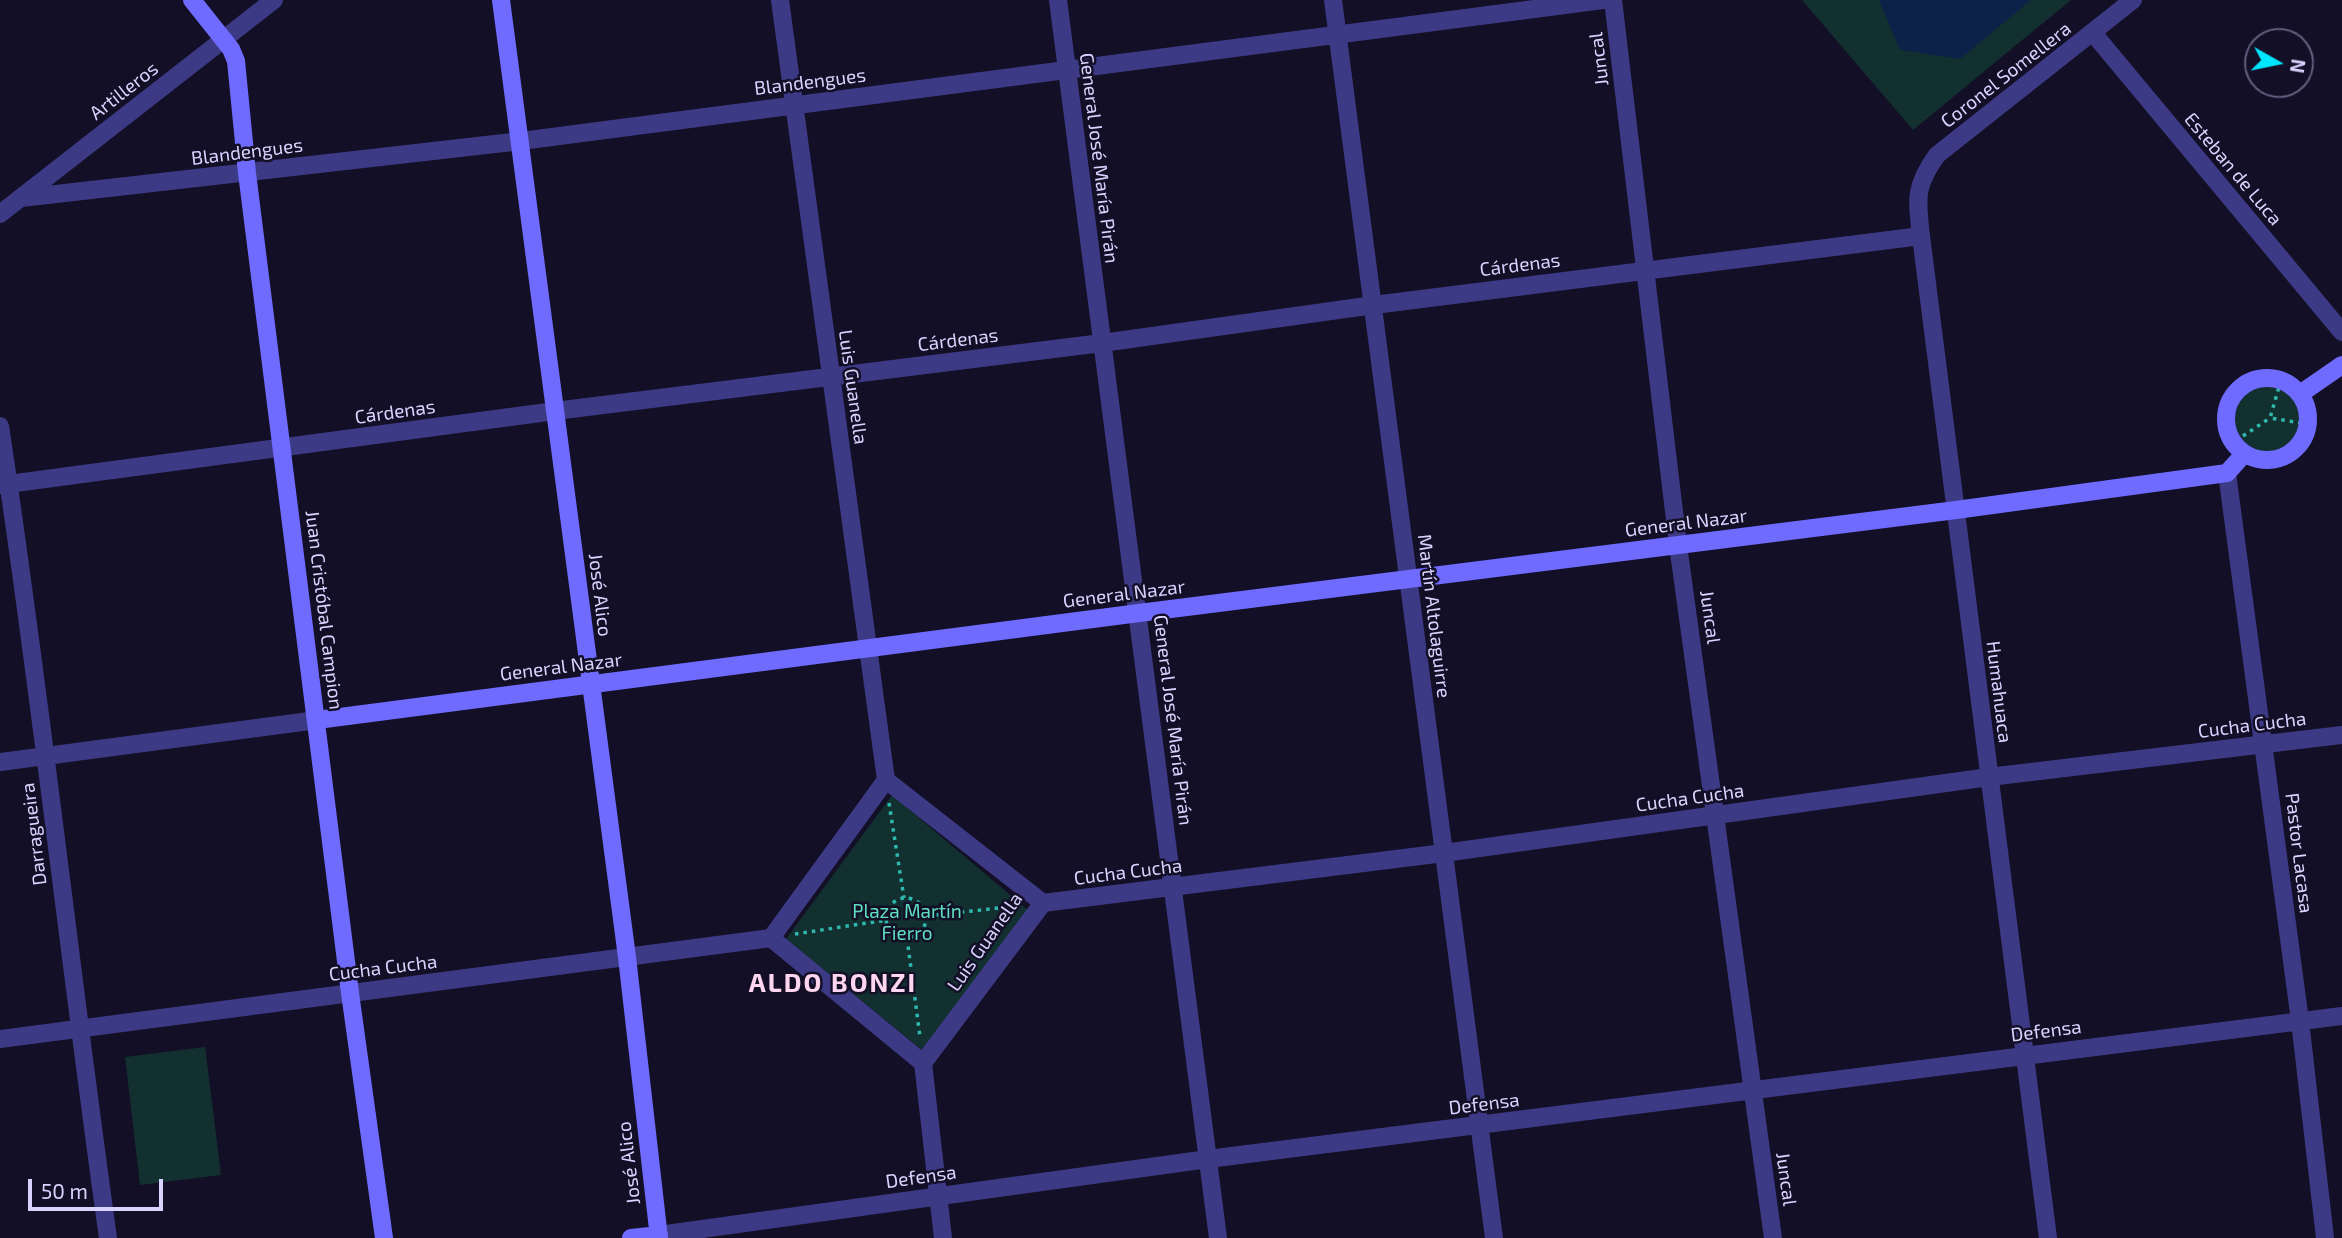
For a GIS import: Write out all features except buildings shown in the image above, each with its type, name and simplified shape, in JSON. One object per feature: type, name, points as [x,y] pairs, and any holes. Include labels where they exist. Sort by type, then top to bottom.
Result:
[{"type":"street","name":"Juan Cristóbal Campion","points":[[192,0],[224,40],[236,61],[247,173],[350,993],[384,1238]]},
{"type":"street","name":"Artilleros","points":[[0,214],[274,0]]},
{"type":"street","name":"José Alico","points":[[501,0],[627,957],[659,1236]]},
{"type":"street","name":"Luis Guanella","points":[[780,0],[886,780],[1043,903],[923,1063]]},
{"type":"street","name":"General José María Pirán","points":[[1058,0],[1139,613],[1217,1238]]},
{"type":"street","name":"Martín Altolaguirre","points":[[1333,0],[1494,1238]]},
{"type":"street","name":"Blandengues","points":[[21,198],[521,141],[1603,0]]},
{"type":"street","name":"Juncal","points":[[1613,0],[1678,545],[1773,1238]]},
{"type":"street","name":"Coronel Somellera","points":[[1937,155],[2133,0]]},
{"type":"street","name":"Esteban de Luca","points":[[2093,33],[2342,332]]},
{"type":"street","name":"Humahuaca","points":[[1937,155],[1919,185],[1918,207],[2048,1238]]},
{"type":"street","name":"Cárdenas","points":[[4,484],[1921,236]]},
{"type":"street","points":[[2300,394],[2342,365]]},
{"type":"street","points":[[2268,378],[2281,380],[2300,394],[2307,410],[2308,424],[2304,438],[2296,449],[2284,458],[2256,460],[2239,448],[2228,433],[2228,407],[2243,386],[2268,378]]},
{"type":"street","name":"Darragueira","points":[[0,426],[4,484],[46,756],[108,1238]]},
{"type":"street","points":[[2227,473],[2239,448]]},
{"type":"street","name":"General Nazar","points":[[0,762],[2227,473]]},
{"type":"street","name":"Pastor Lacasa","points":[[2227,473],[2326,1238]]},
{"type":"street","name":"Cucha Cucha","points":[[1043,903],[1444,853],[1989,777],[2342,735]]},
{"type":"street","points":[[886,780],[771,938],[923,1063],[943,1238]]},
{"type":"street","name":"Cucha Cucha","points":[[0,1038],[771,938]]},
{"type":"street","name":"Defensa","points":[[631,1238],[1208,1159],[2342,1016]]},
{"type":"path","points":[[2239,448],[2270,418],[2281,380]]},
{"type":"path","points":[[2270,418],[2308,424]]},
{"type":"path","points":[[886,780],[904,898]]},
{"type":"path","points":[[904,898],[919,902],[926,916],[921,931],[907,938],[895,935],[887,920],[891,905],[904,898]]},
{"type":"path","points":[[926,916],[1043,903]]},
{"type":"path","points":[[771,938],[887,920]]},
{"type":"path","points":[[907,938],[923,1063]]},
{"type":"green space","points":[[1802,0],[2071,0],[1913,130]]},
{"type":"green space","points":[[2261,386],[2275,386],[2287,391],[2296,400],[2301,419],[2299,432],[2292,443],[2275,452],[2261,452],[2249,447],[2240,438],[2235,426],[2235,412],[2240,400],[2249,391]]},
{"type":"green space","name":"Plaza Martín Fierro","points":[[892,795],[1028,910],[922,1050],[786,939]]},
{"type":"green space","points":[[205,1047],[221,1175],[140,1185],[125,1057]]},
{"type":"water","points":[[1879,0],[2031,0],[1960,59],[1900,50]]},
{"type":"district","name":"ALDO BONZI","points":[[833,983]]}]
